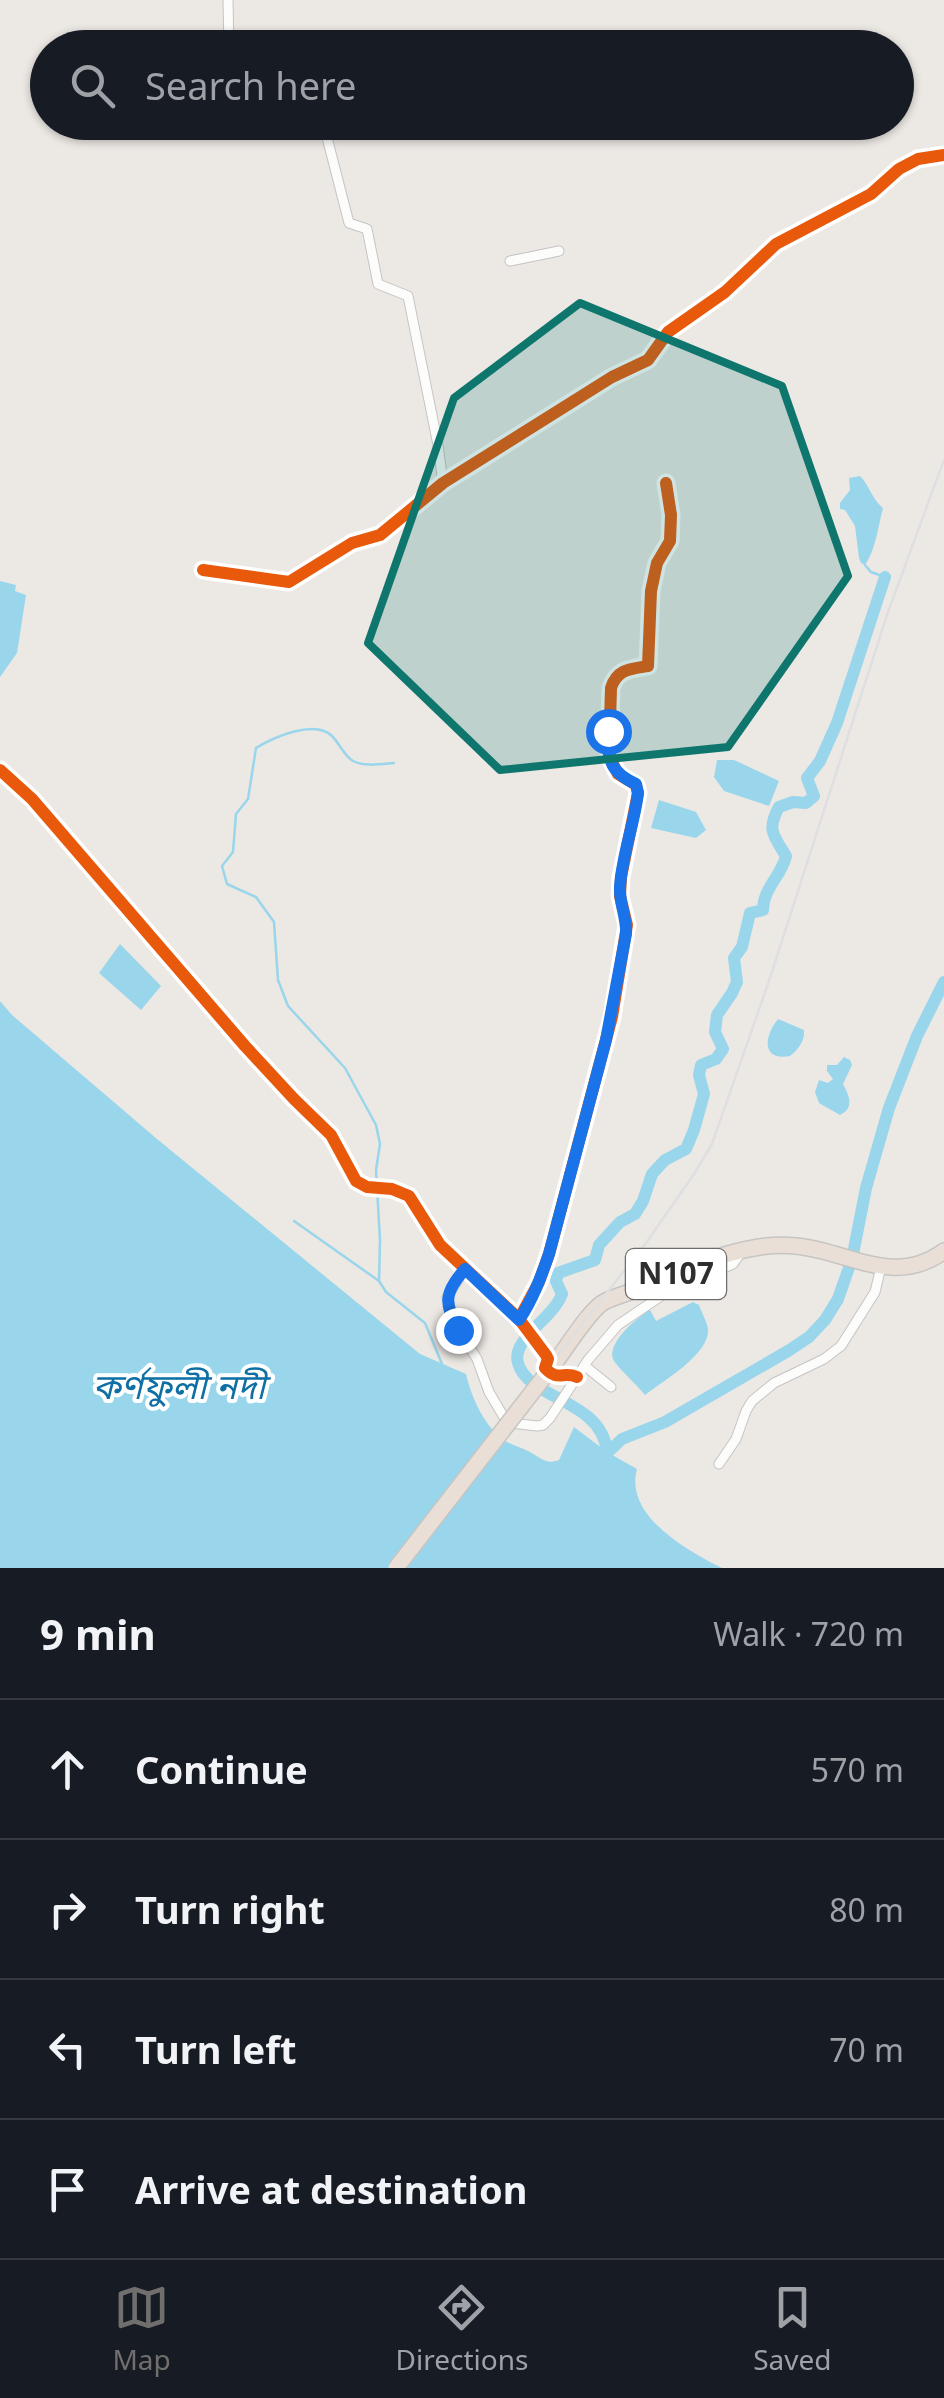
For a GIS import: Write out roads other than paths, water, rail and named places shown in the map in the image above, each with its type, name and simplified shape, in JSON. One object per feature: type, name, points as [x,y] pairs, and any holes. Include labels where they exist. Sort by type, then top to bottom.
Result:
[{"type":"highway","name":"N107","points":[[396,1568],[603,1302],[742,1251],[804,1246],[897,1268],[915,1266],[944,1250]]},
{"type":"street","points":[[228,0],[228,30]]},
{"type":"street","points":[[328,140],[349,223],[367,229],[378,284],[408,296],[443,482]]},
{"type":"street","points":[[203,570],[288,582],[352,543],[380,534],[443,482],[612,377],[648,360],[668,332],[725,292],[776,244],[871,194],[899,169],[918,159],[944,155]]},
{"type":"street","points":[[510,261],[559,251]]},
{"type":"street","points":[[522,1323],[549,1254],[612,1017],[627,925],[620,888],[638,793],[636,784],[618,774],[611,764],[611,688],[623,671],[648,666],[656,562],[670,541],[666,483]]},
{"type":"street","points":[[0,770],[32,799],[246,1046],[322,1126],[356,1181],[367,1187],[392,1188],[409,1196],[434,1237],[538,1342],[548,1360],[545,1368],[557,1376],[577,1376]]},
{"type":"street","points":[[465,1269],[448,1293],[447,1304],[458,1330],[506,1420],[538,1426],[547,1422],[612,1330],[676,1288],[734,1264],[742,1251]]},
{"type":"street","points":[[719,1464],[736,1439],[752,1401],[774,1383],[841,1346],[875,1292],[876,1266]]},
{"type":"street","points":[[584,1366],[612,1387]]},
{"type":"water","points":[[860,476],[883,508],[865,565],[859,558],[855,526],[845,510],[840,509],[850,490],[849,478]]},
{"type":"water","points":[[0,581],[16,585],[15,591],[26,595],[17,653],[0,677]]},
{"type":"water","points":[[717,760],[734,760],[779,781],[769,806],[724,791],[714,777]]},
{"type":"water","points":[[659,800],[696,812],[706,830],[696,838],[651,828]]},
{"type":"water","points":[[120,944],[161,986],[141,1010],[99,973]]},
{"type":"water","name":"কর্ণফুলী নদী","points":[[0,1001],[157,1139],[420,1354],[466,1374],[481,1412],[499,1437],[551,1462],[559,1460],[574,1427],[637,1469],[640,1502],[662,1530],[722,1568],[0,1568]]},
{"type":"water","points":[[778,1019],[804,1030],[800,1045],[790,1056],[774,1055],[768,1046]]},
{"type":"water","points":[[844,1057],[852,1065],[843,1084],[849,1105],[840,1115],[819,1103],[815,1092],[819,1080],[828,1083],[833,1079],[827,1065],[837,1065]]},
{"type":"water","points":[[693,1302],[699,1305],[708,1329],[702,1348],[645,1395],[613,1359],[615,1345],[631,1324],[650,1310],[656,1321]]},
{"type":"waterway","points":[[865,565],[885,577]]},
{"type":"waterway","points":[[607,1452],[602,1434],[592,1421],[535,1385],[524,1375],[518,1354],[526,1337],[562,1294],[556,1281],[558,1273],[595,1260],[599,1245],[620,1222],[635,1214],[652,1174],[665,1160],[686,1149],[704,1094],[699,1075],[701,1065],[716,1059],[723,1049],[715,1032],[717,1015],[737,982],[734,958],[742,947],[750,913],[763,910],[766,895],[786,856],[773,833],[775,815],[779,807],[806,803],[814,796],[807,778],[820,761],[837,723],[885,577]]},
{"type":"waterway","points":[[394,763],[368,765],[353,761],[332,736],[315,729],[283,735],[256,748],[248,799],[236,814],[233,852],[222,866],[227,884],[256,897],[274,922],[278,980],[288,1006],[345,1068],[376,1125],[380,1144],[376,1170],[379,1281],[386,1292],[425,1323],[442,1364]]},
{"type":"waterway","points":[[604,1456],[622,1439],[665,1422],[788,1351],[825,1320],[838,1299],[852,1259],[866,1188],[889,1108],[917,1036],[944,982]]},
{"type":"waterway","points":[[294,1221],[379,1281]]},
{"type":"railway","points":[[397,1568],[646,1243],[712,1144],[888,612],[944,460]]}]
